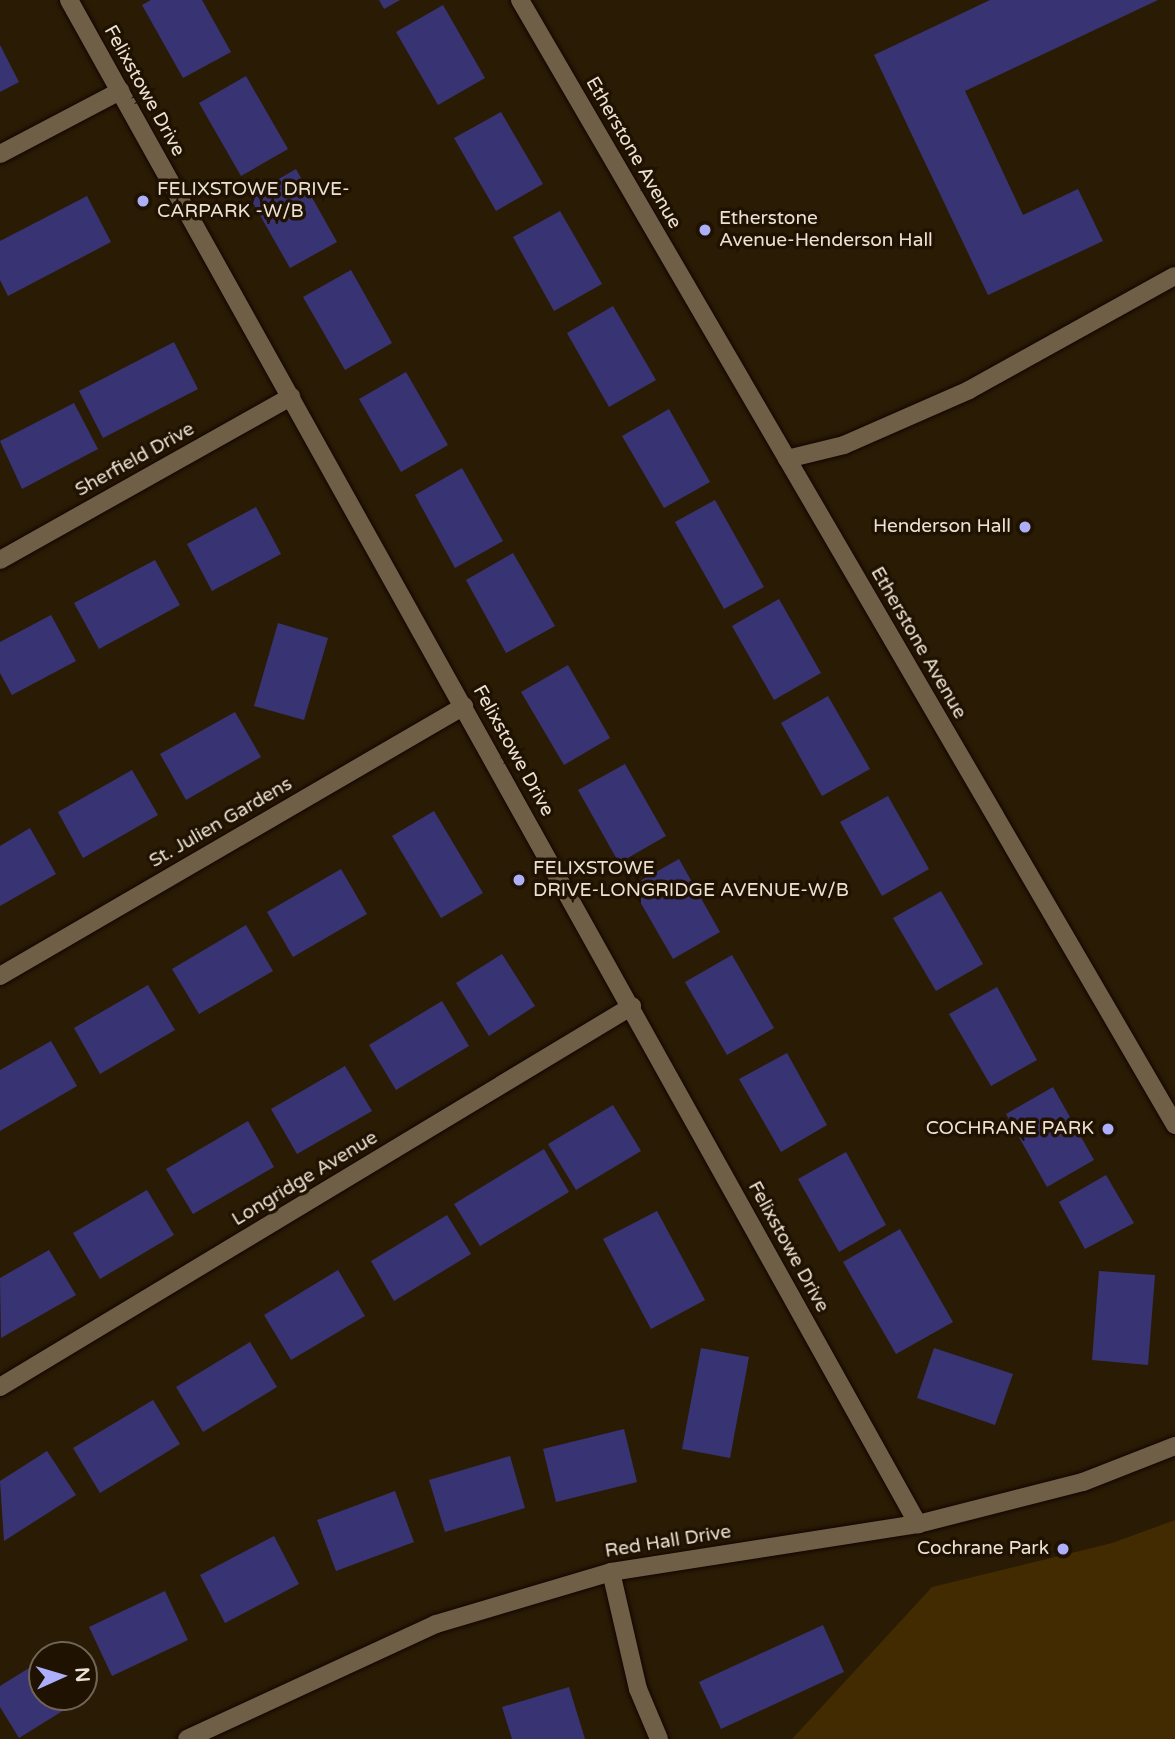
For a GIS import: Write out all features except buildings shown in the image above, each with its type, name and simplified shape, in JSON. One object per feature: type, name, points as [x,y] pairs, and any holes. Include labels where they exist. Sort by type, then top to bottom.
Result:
[{"type":"street","name":"Felixstowe Drive","points":[[69,0],[632,1006],[918,1524]]},
{"type":"street","name":"Etherstone Avenue","points":[[526,2],[787,459],[1175,1125]]},
{"type":"street","points":[[0,154],[120,91]]},
{"type":"street","points":[[787,459],[844,445],[969,390],[1175,276]]},
{"type":"street","name":"Sherfield Drive","points":[[0,560],[290,397]]},
{"type":"street","name":"St. Julien Gardens","points":[[0,976],[464,706]]},
{"type":"street","name":"Longridge Avenue","points":[[0,1387],[632,1006]]},
{"type":"street","name":"Red Hall Drive","points":[[187,1739],[436,1624],[611,1572],[918,1524],[1083,1482],[1175,1446]]},
{"type":"street","points":[[611,1572],[638,1689],[659,1739]]},
{"type":"shaded area","points":[[1175,1520],[1175,1739],[792,1739],[932,1587],[1112,1543]]},
{"type":"place","name":"FELIXSTOWE DRIVE- CARPARK -W/B","points":[[143,201]]},
{"type":"place","name":"Etherstone Avenue-Henderson Hall","points":[[705,230]]},
{"type":"place","name":"Henderson Hall","points":[[1025,527]]},
{"type":"place","name":"FELIXSTOWE DRIVE-LONGRIDGE AVENUE-W/B","points":[[519,880]]},
{"type":"place","name":"COCHRANE PARK","points":[[1108,1129]]},
{"type":"place","name":"Cochrane Park","points":[[1063,1549]]}]
